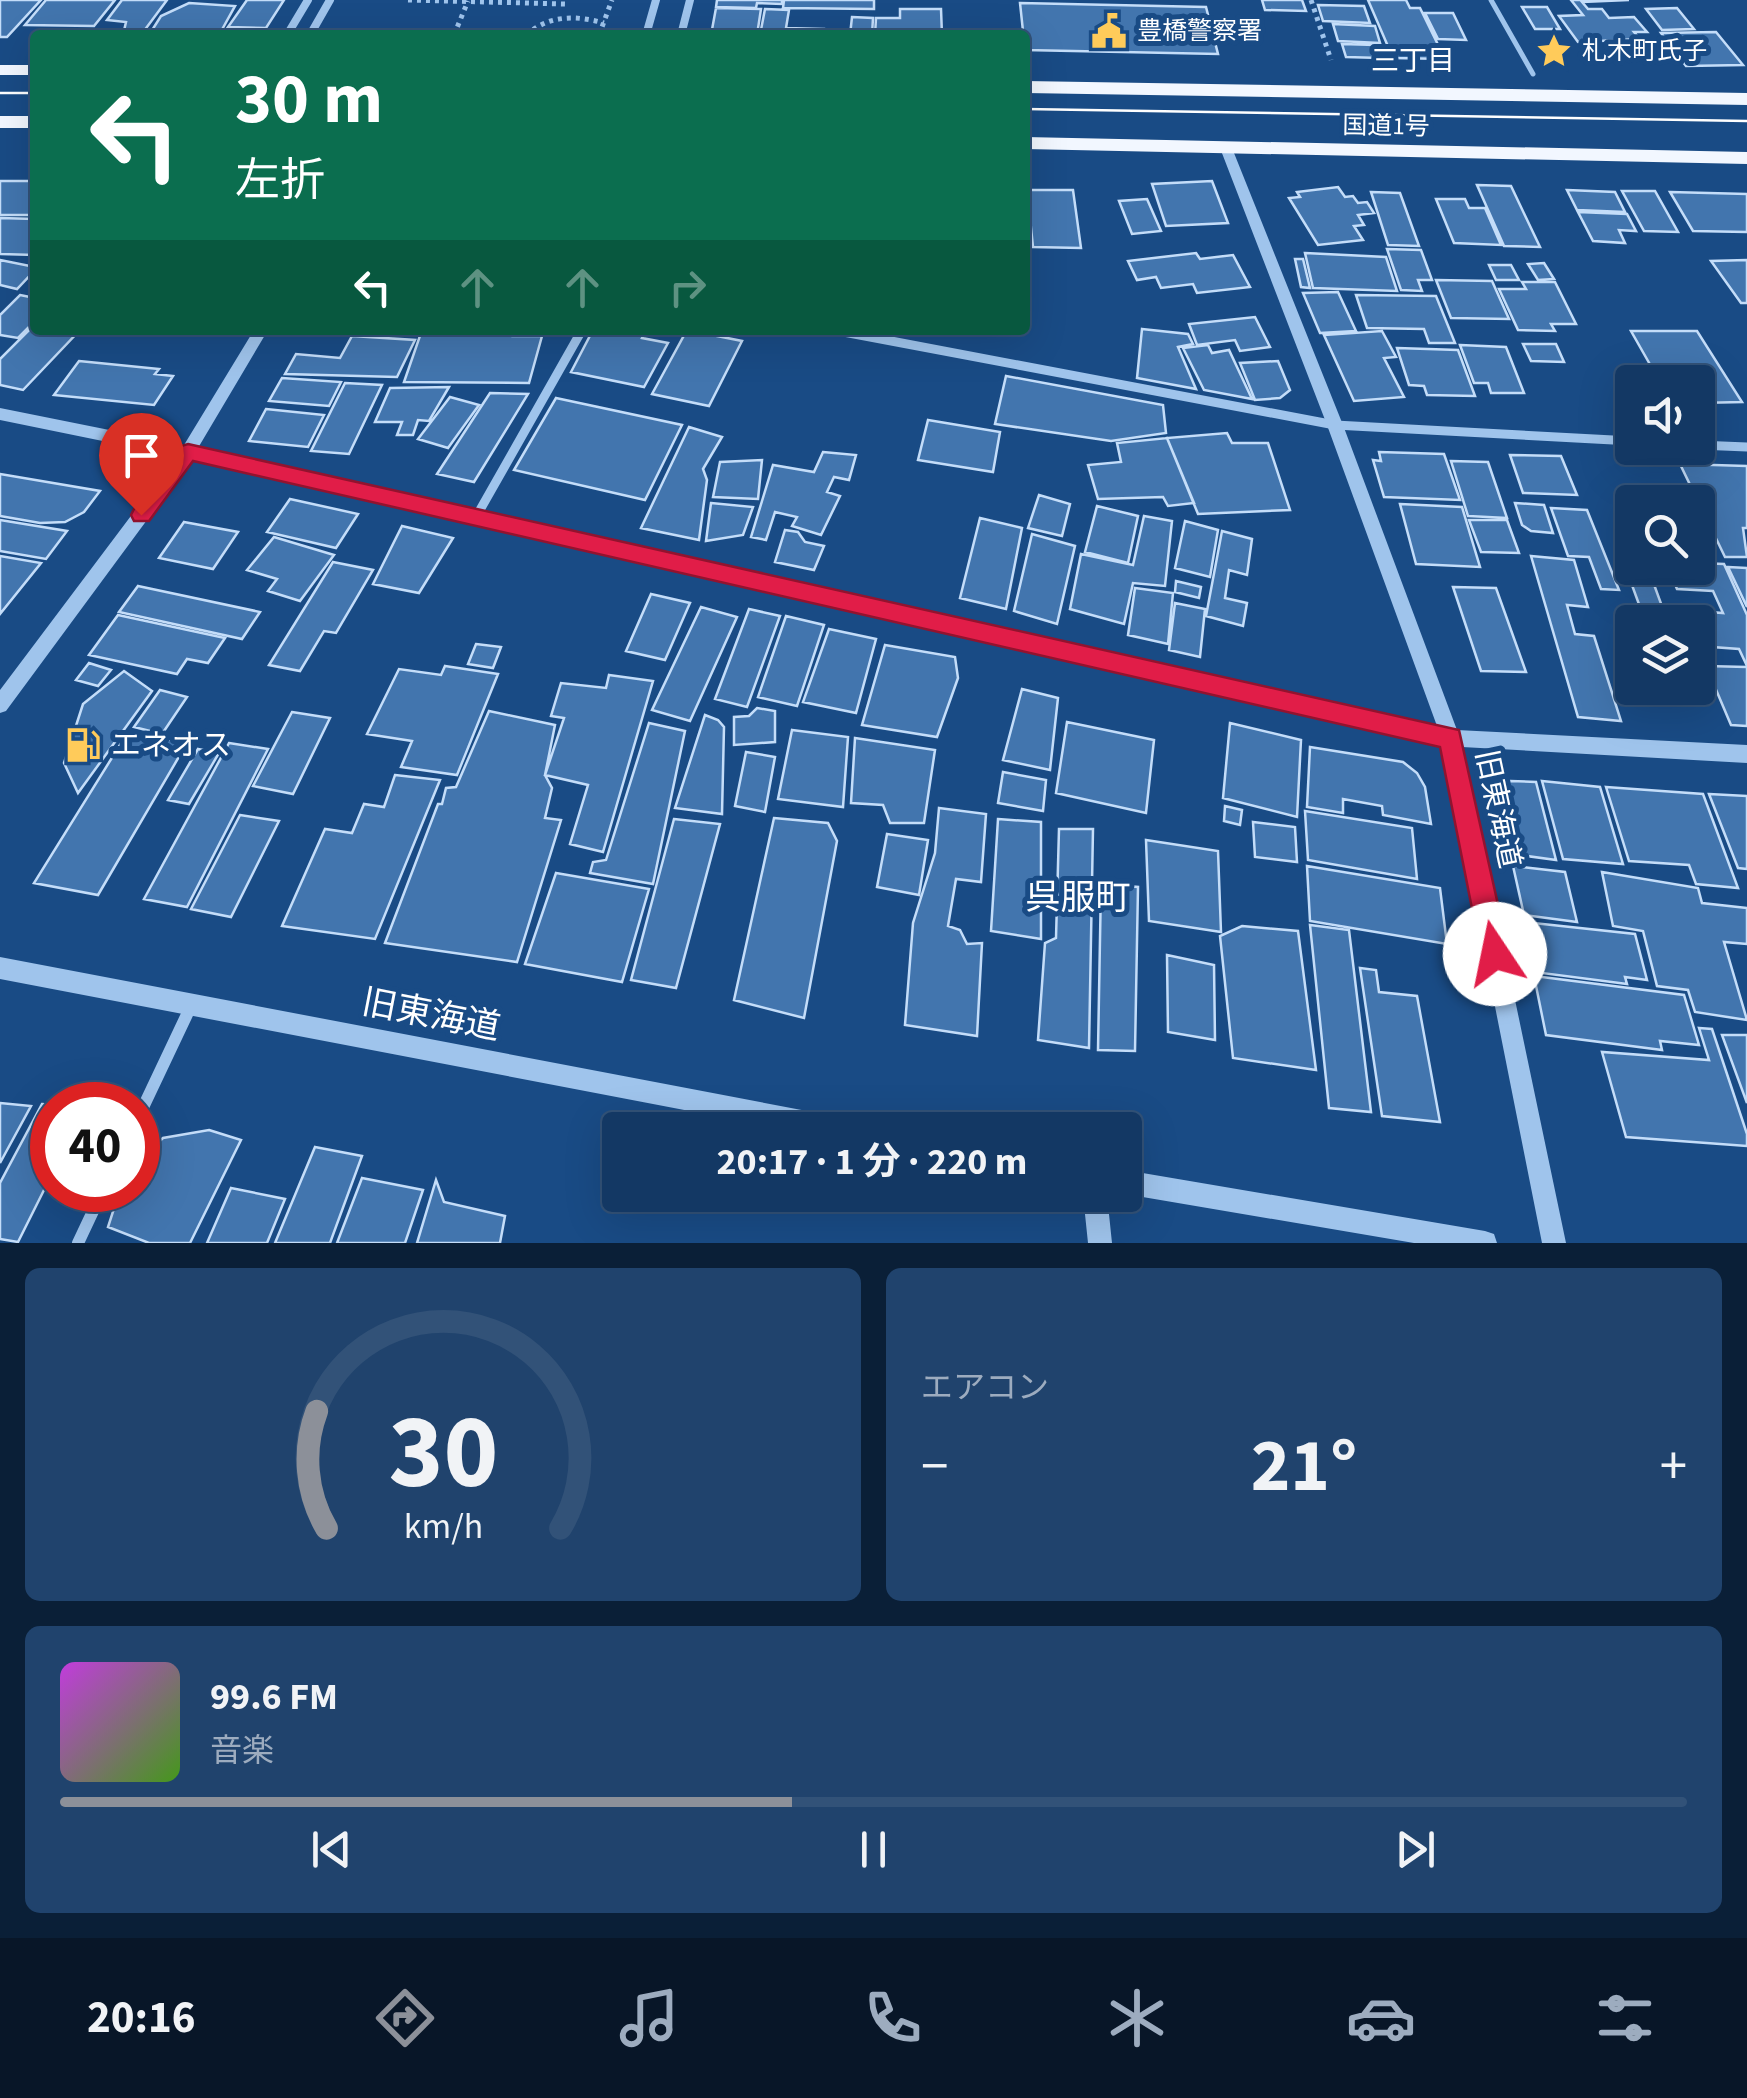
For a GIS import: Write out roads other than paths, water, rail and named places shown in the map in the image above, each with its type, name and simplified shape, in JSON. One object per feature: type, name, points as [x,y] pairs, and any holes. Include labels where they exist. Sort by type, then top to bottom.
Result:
[{"type":"highway","points":[[0,70],[30,70]]},
{"type":"highway","name":"国道1号","points":[[1030,87],[1747,99]]},
{"type":"highway","points":[[0,122],[30,122]]},
{"type":"highway","name":"国道1号","points":[[1030,143],[1747,158]]},
{"type":"street","points":[[290,30],[308,0]]},
{"type":"street","points":[[313,30],[330,0]]},
{"type":"street","points":[[647,30],[656,0]]},
{"type":"street","points":[[681,30],[690,0]]},
{"type":"street","points":[[1226,148],[1336,425],[1451,738]]},
{"type":"street","points":[[0,706],[188,452],[258,335]]},
{"type":"street","points":[[476,516],[579,335]]},
{"type":"street","points":[[859,335],[1336,425],[1615,440]]},
{"type":"street","points":[[0,414],[476,516],[1451,738]]},
{"type":"street","points":[[1715,445],[1747,446]]},
{"type":"street","name":"旧東海道","points":[[1554,1243],[1451,738],[1747,754]]},
{"type":"street","name":"旧東海道","points":[[0,968],[754,1112]]},
{"type":"street","points":[[155,1082],[191,1005]]},
{"type":"street","points":[[1142,1185],[1485,1243]]},
{"type":"street","points":[[78,1243],[93,1212]]},
{"type":"street","points":[[1097,1212],[1100,1243]]},
{"type":"lane","points":[[1492,0],[1534,74]]},
{"type":"tram line","points":[[0,93],[30,93]]},
{"type":"tram line","points":[[1030,109],[1747,121]]},
{"type":"place","name":"豊橋警察署","points":[[1109,31]]},
{"type":"place","name":"札木町氏子","points":[[1554,51]]},
{"type":"place","name":"エネオス","points":[[83,745]]},
{"type":"district","name":"三丁目","points":[[1413,61]]},
{"type":"district","name":"呉服町","points":[[1078,898]]}]
